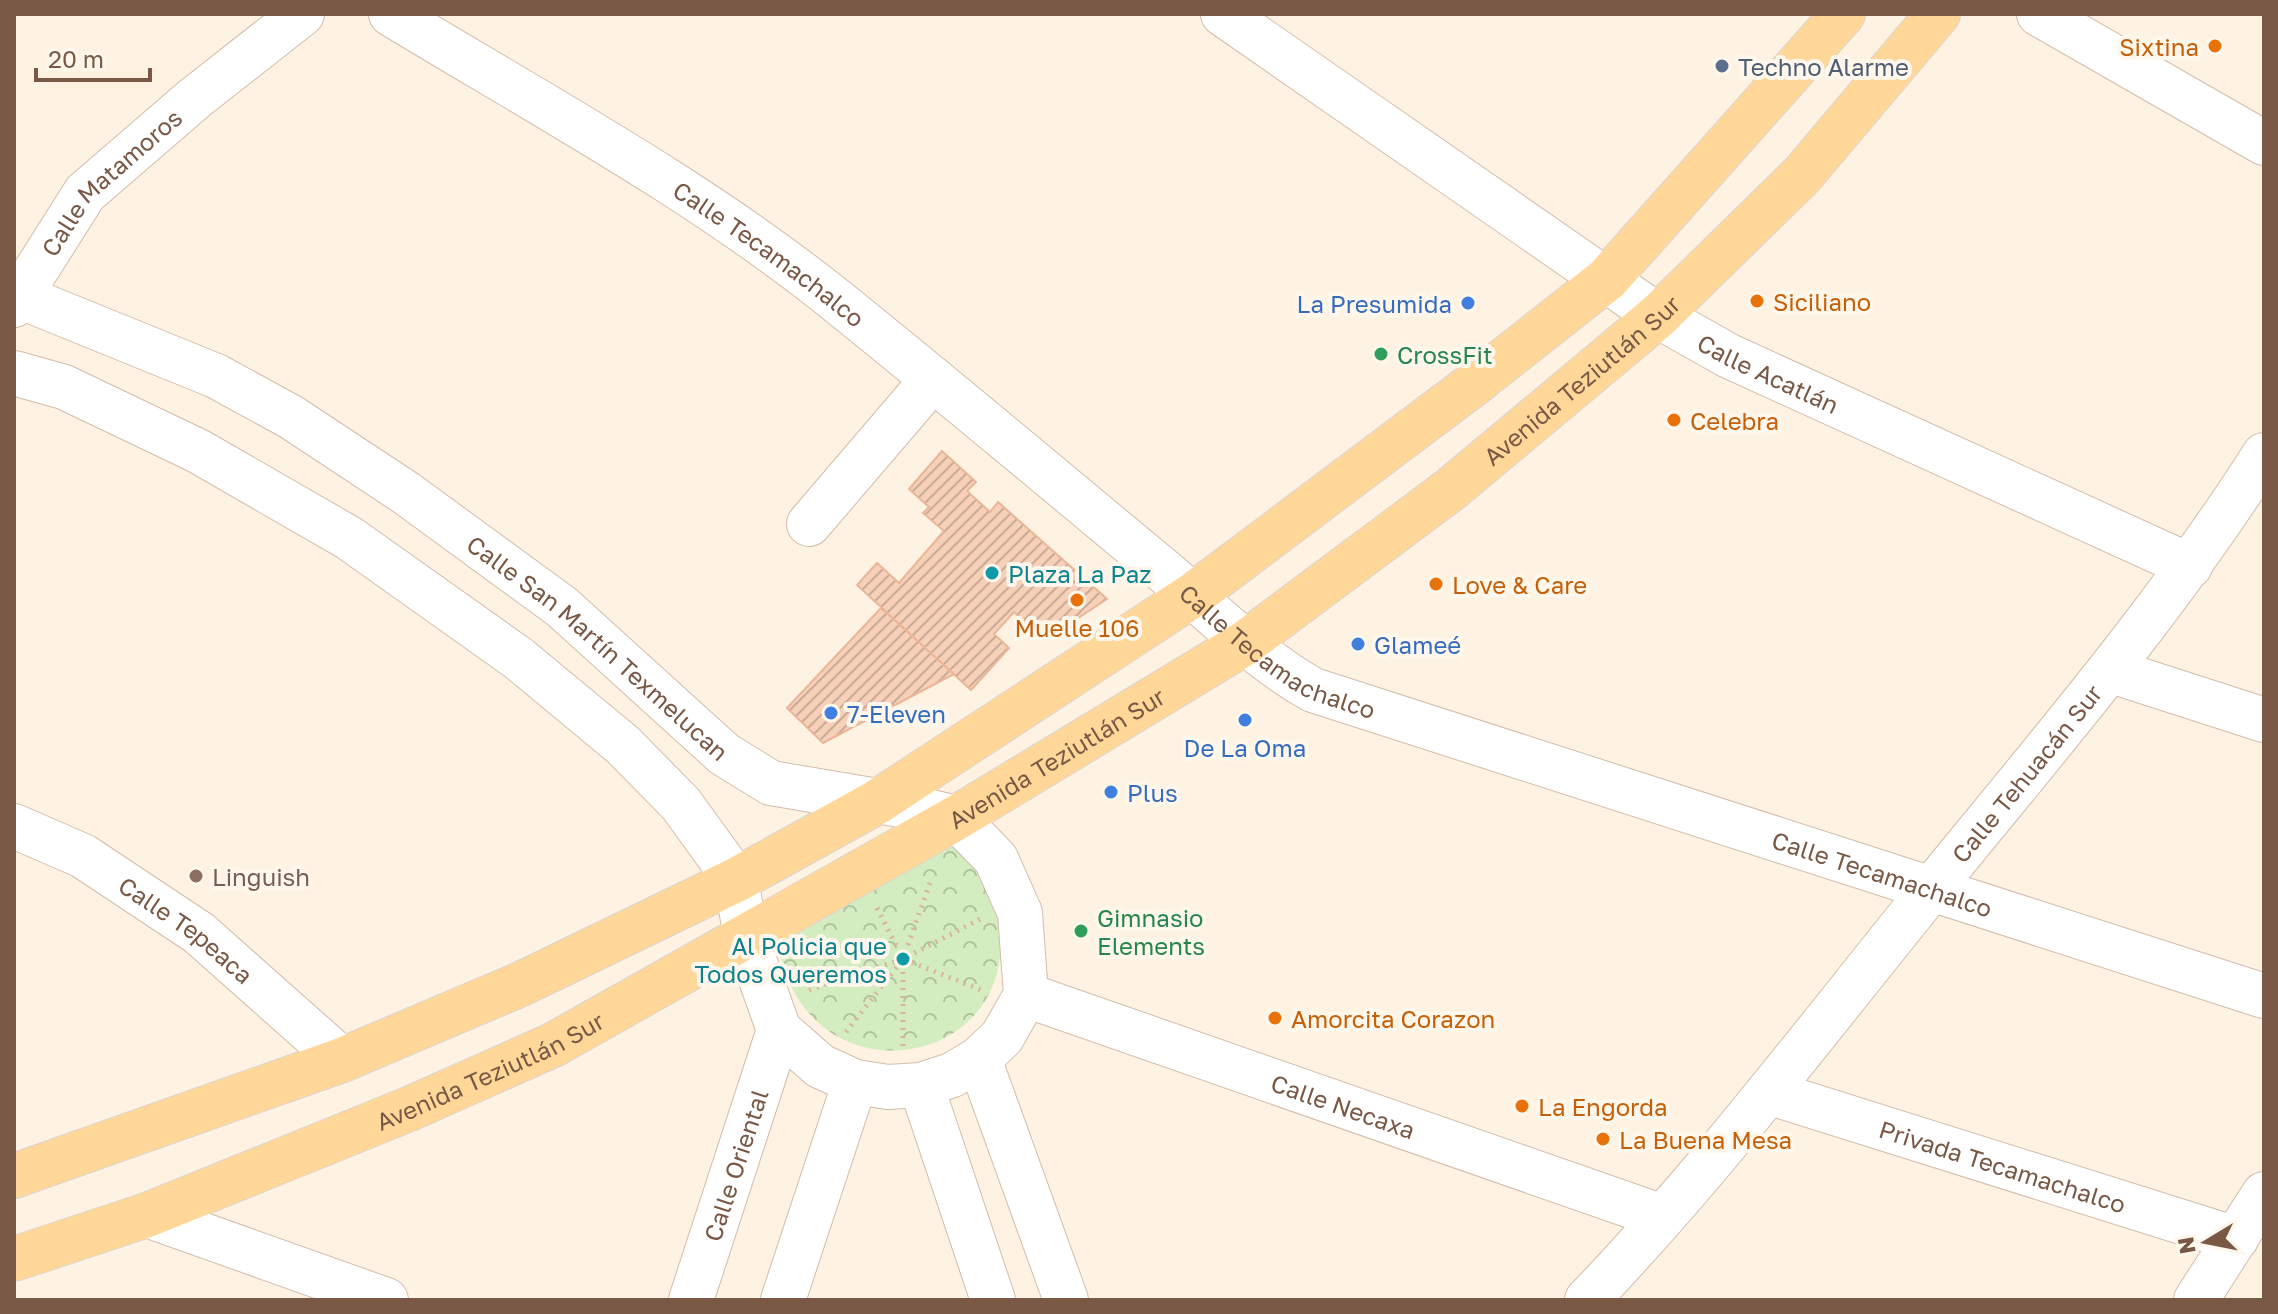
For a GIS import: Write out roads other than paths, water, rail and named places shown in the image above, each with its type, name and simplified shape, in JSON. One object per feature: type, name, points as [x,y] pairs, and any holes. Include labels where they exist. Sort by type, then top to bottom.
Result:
[{"type":"main road","points":[[14,1176],[342,1060],[521,984],[736,880],[877,802],[1193,595],[1471,386],[1607,279],[1843,14]]},
{"type":"main road","name":"Avenida Teziutlán Sur","points":[[14,1259],[147,1215],[409,1109],[553,1045],[956,818],[1245,643],[1451,489],[1658,316],[1802,175],[1938,14]]},
{"type":"street","name":"Calle Matamoros","points":[[15,298],[85,193],[195,98],[302,14]]},
{"type":"street","name":"Calle Tecamachalco","points":[[391,14],[740,225],[933,379],[1286,675],[1341,701],[2264,996]]},
{"type":"street","name":"Calle Acatlán","points":[[1223,14],[1658,316],[1729,356],[2190,566]]},
{"type":"street","points":[[2039,14],[2264,143]]},
{"type":"street","name":"Calle San Martín Texmelucan","points":[[15,298],[216,376],[291,417],[406,493],[562,607],[724,754],[771,783],[956,818]]},
{"type":"street","points":[[14,373],[64,387],[198,451],[349,538],[518,658],[623,745],[681,804],[736,880],[746,937],[779,1030],[820,1066],[855,1082],[888,1087],[914,1061]]},
{"type":"street","points":[[809,524],[933,379]]},
{"type":"street","name":"Calle Tehuacán Sur","points":[[1591,1299],[1768,1092],[2112,671],[2257,478]]},
{"type":"street","points":[[518,658],[562,607]]},
{"type":"street","points":[[2112,671],[2264,720]]},
{"type":"street","points":[[914,1061],[952,1075],[979,1059],[1002,1037],[1026,995],[1020,913],[996,859],[956,818]]},
{"type":"street","name":"Calle Tepeaca","points":[[14,826],[83,856],[199,933],[342,1060]]},
{"type":"street","name":"Calle Necaxa","points":[[1026,995],[1660,1216]]},
{"type":"street","name":"Calle Oriental","points":[[691,1300],[779,1030]]},
{"type":"street","points":[[979,1059],[1066,1300]]},
{"type":"street","points":[[914,1061],[993,1300]]},
{"type":"street","points":[[783,1300],[855,1082]]},
{"type":"street","name":"Privada Tecamachalco","points":[[1768,1092],[2236,1239]]},
{"type":"street","points":[[2196,1300],[2264,1194]]},
{"type":"street","points":[[147,1215],[386,1300]]},
{"type":"place","name":"Sixtina","points":[[2215,46]]},
{"type":"place","name":"Techno Alarme","points":[[1722,66]]},
{"type":"place","name":"Siciliano","points":[[1757,301]]},
{"type":"place","name":"La Presumida","points":[[1468,303]]},
{"type":"place","name":"CrossFit","points":[[1381,354]]},
{"type":"place","name":"Celebra","points":[[1674,420]]},
{"type":"place","name":"Plaza La Paz","points":[[992,573]]},
{"type":"place","name":"Love & Care","points":[[1436,584]]},
{"type":"place","name":"Muelle 106","points":[[1077,600]]},
{"type":"place","name":"Glameé","points":[[1358,644]]},
{"type":"place","name":"7-Eleven","points":[[831,713]]},
{"type":"place","name":"De La Oma","points":[[1245,720]]},
{"type":"place","name":"Plus","points":[[1111,792]]},
{"type":"place","name":"Linguish","points":[[196,876]]},
{"type":"place","name":"Gimnasio Elements","points":[[1081,931]]},
{"type":"place","name":"Al Policia que Todos Queremos","points":[[903,959]]},
{"type":"place","name":"Amorcita Corazon","points":[[1275,1018]]},
{"type":"place","name":"La Engorda","points":[[1522,1106]]},
{"type":"place","name":"La Buena Mesa","points":[[1603,1139]]}]
